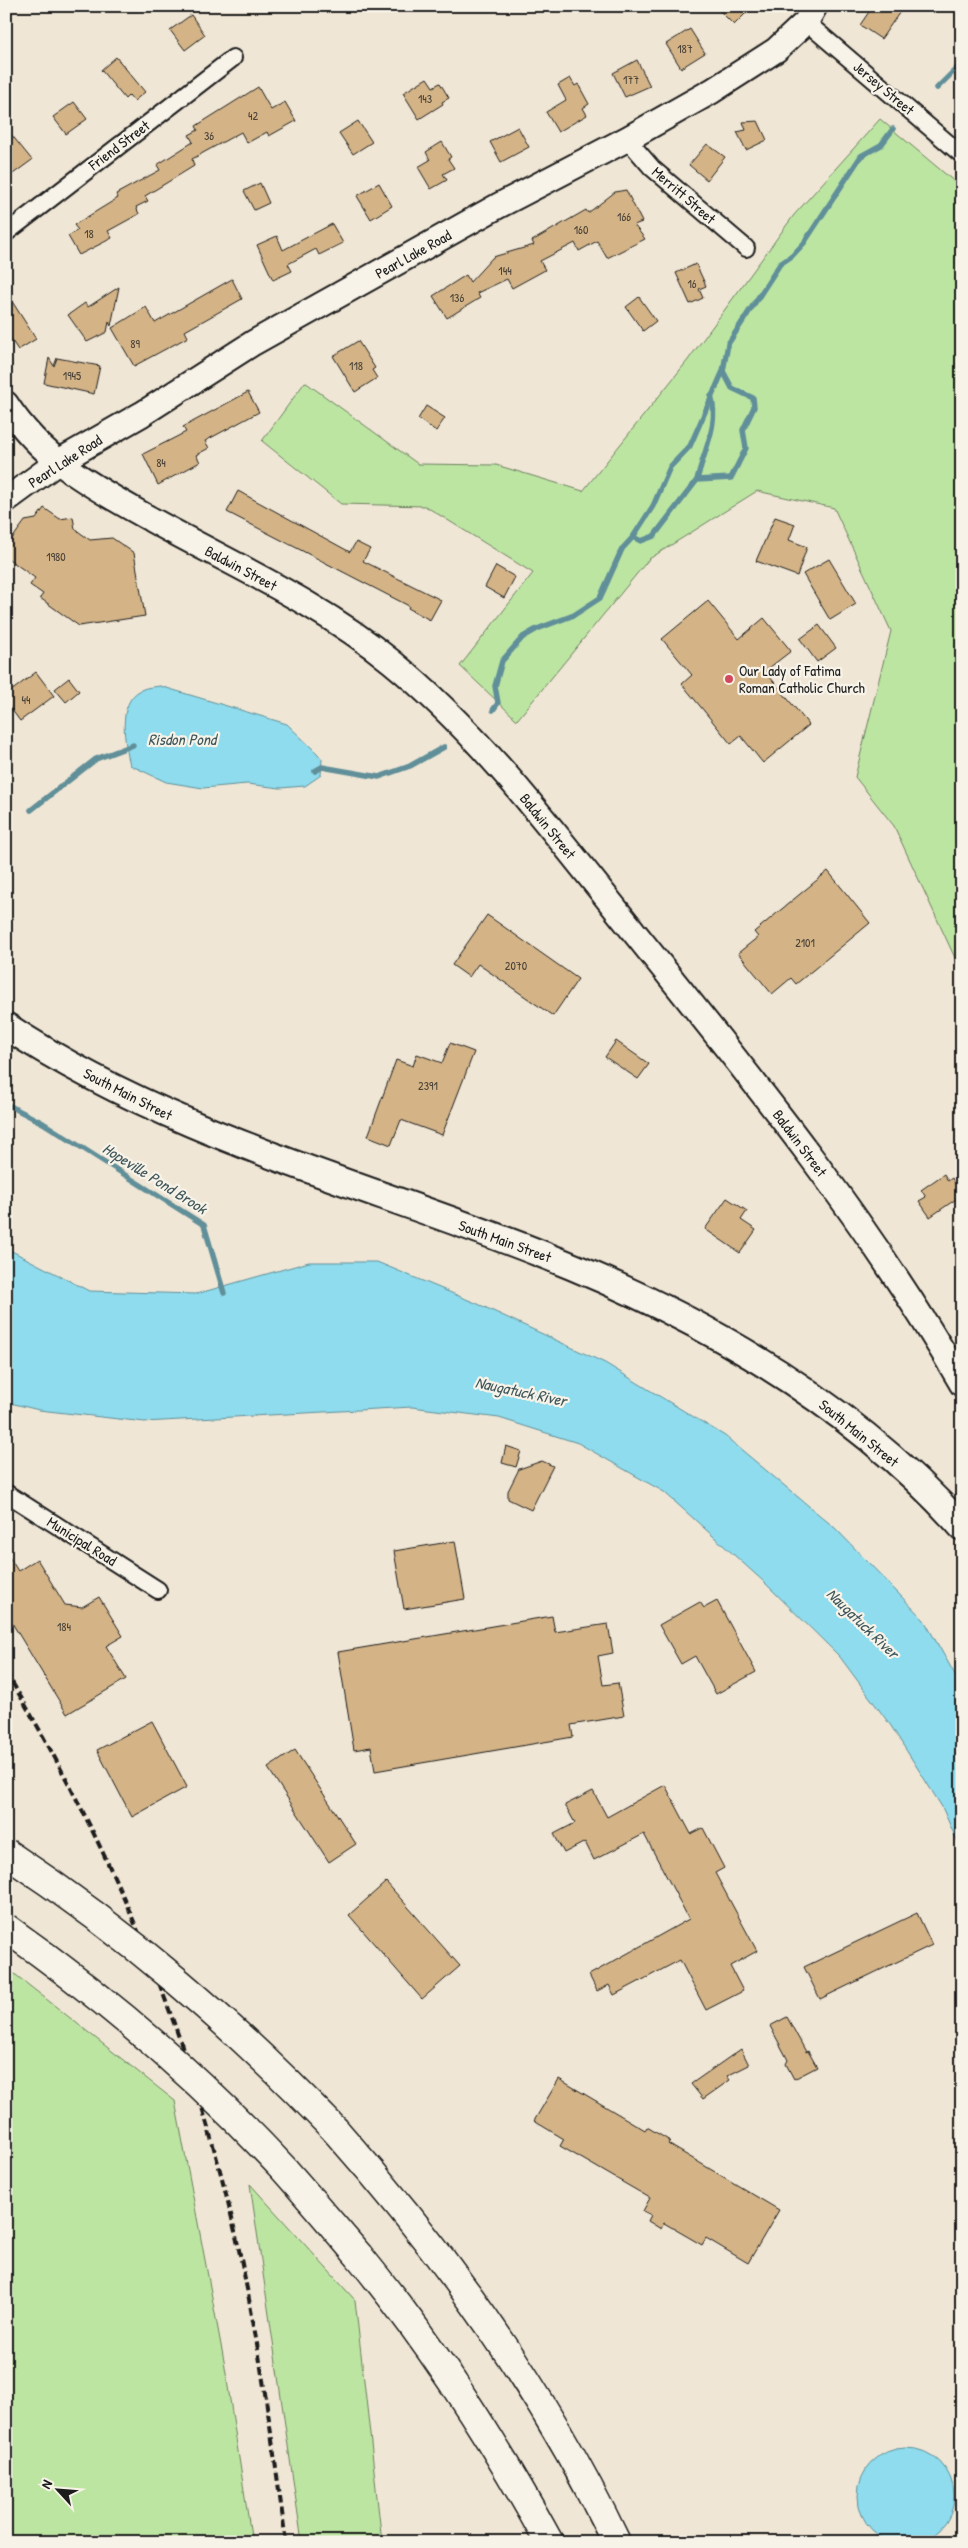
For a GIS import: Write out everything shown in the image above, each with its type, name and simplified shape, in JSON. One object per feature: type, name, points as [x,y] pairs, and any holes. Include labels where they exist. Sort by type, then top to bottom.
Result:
[{"type":"highway","points":[[6,1853],[136,1946],[188,1988],[246,2040],[336,2131],[421,2231],[500,2339],[574,2458],[616,2542]]},
{"type":"highway","points":[[6,1928],[96,1994],[194,2080],[282,2168],[387,2290],[451,2378],[492,2442],[549,2542]]},
{"type":"main road","name":"Pearl Lake Road","points":[[6,500],[58,462],[142,414],[253,343],[498,206],[627,139],[712,91],[776,50],[810,14]]},
{"type":"main road","name":"Baldwin Street","points":[[6,404],[30,437],[58,462],[89,484],[328,616],[392,662],[466,729],[547,824],[793,1133],[883,1258],[962,1384]]},
{"type":"main road","name":"South Main Street","points":[[6,1026],[92,1077],[176,1119],[231,1141],[536,1252],[617,1286],[692,1323],[772,1369],[835,1412],[901,1467],[962,1527]]},
{"type":"street","name":"Jersey Street","points":[[810,14],[962,155]]},
{"type":"street","name":"Friend Street","points":[[6,233],[233,58]]},
{"type":"street","name":"Merritt Street","points":[[627,139],[652,168],[746,248]]},
{"type":"street","name":"Municipal Road","points":[[6,1493],[158,1590]]},
{"type":"green space","points":[[880,119],[962,188],[962,973],[894,826],[855,777],[891,631],[834,508],[757,491],[649,559],[517,720],[460,666],[533,573],[425,506],[341,504],[262,441],[305,382],[418,464],[496,465],[583,491],[688,360],[794,215]]},
{"type":"green space","points":[[7,1968],[175,2101],[224,2361],[252,2542],[6,2542]]},
{"type":"green space","points":[[250,2184],[355,2300],[382,2542],[302,2542]]},
{"type":"water","name":"Risdon Pond","points":[[160,686],[287,724],[322,759],[321,775],[305,786],[280,788],[247,784],[203,788],[166,782],[130,765],[124,724],[128,704],[133,696],[141,690]]},
{"type":"water","name":"Naugatuck River","points":[[6,1248],[89,1291],[196,1294],[309,1262],[377,1262],[478,1304],[605,1363],[725,1436],[835,1528],[924,1620],[962,1687],[962,1852],[942,1807],[891,1726],[840,1657],[763,1581],[664,1492],[578,1443],[499,1418],[412,1407],[145,1422],[39,1410],[6,1402]]},
{"type":"water","points":[[906,2448],[924,2452],[940,2462],[950,2478],[954,2496],[950,2514],[940,2530],[924,2540],[906,2544],[888,2540],[872,2530],[862,2514],[858,2496],[862,2478],[872,2462],[888,2452]]},
{"type":"building","points":[[715,6],[753,6],[734,25]]},
{"type":"building","points":[[873,6],[904,6],[881,39],[860,25]]},
{"type":"building","points":[[191,15],[205,35],[185,50],[170,30]]},
{"type":"building","points":[[690,29],[705,53],[681,68],[666,44]]},
{"type":"building","points":[[116,57],[145,92],[134,101],[129,95],[125,99],[101,70]]},
{"type":"building","points":[[637,60],[650,86],[625,97],[613,73]]},
{"type":"building","points":[[427,78],[433,87],[440,83],[449,98],[419,119],[403,93]]},
{"type":"building","points":[[570,78],[575,86],[578,84],[589,104],[583,108],[587,115],[558,132],[546,112],[566,100],[558,85]]},
{"type":"building","points":[[258,87],[271,110],[285,102],[296,121],[269,136],[267,132],[247,143],[241,132],[192,159],[194,166],[145,196],[148,201],[136,207],[139,214],[108,231],[112,238],[79,255],[68,236],[78,230],[74,225],[118,198],[116,194],[160,170],[157,165],[193,142],[189,135],[198,130],[196,126]]},
{"type":"building","points":[[74,102],[87,119],[66,134],[53,117]]},
{"type":"building","points":[[358,121],[372,142],[353,154],[339,133]]},
{"type":"building","points":[[758,121],[767,140],[746,150],[737,132],[746,130],[743,122]]},
{"type":"building","points":[[518,127],[529,147],[501,162],[490,142]]},
{"type":"building","points":[[6,128],[32,160],[6,179]]},
{"type":"building","points":[[442,142],[451,157],[448,159],[454,168],[443,174],[447,180],[431,189],[418,167],[430,160],[426,152]]},
{"type":"building","points":[[707,144],[725,157],[707,180],[689,165]]},
{"type":"building","points":[[260,183],[269,203],[254,210],[244,191]]},
{"type":"building","points":[[379,183],[392,206],[371,219],[357,196]]},
{"type":"building","points":[[626,190],[642,222],[634,225],[645,239],[607,258],[597,241],[579,251],[575,243],[540,261],[545,270],[512,288],[507,279],[477,293],[480,298],[447,318],[433,296],[466,275],[470,282],[493,257],[534,245],[532,241],[586,210],[588,213],[615,192]]},
{"type":"building","points":[[332,224],[343,243],[319,255],[316,249],[288,264],[292,271],[273,280],[257,245],[277,236],[283,250]]},
{"type":"building","points":[[696,264],[706,286],[699,289],[703,298],[690,304],[676,273]]},
{"type":"building","points":[[232,279],[242,299],[185,331],[188,337],[134,366],[112,328],[146,307],[155,323]]},
{"type":"building","points":[[119,287],[111,326],[109,322],[107,332],[87,342],[68,315],[85,303],[88,307]]},
{"type":"building","points":[[6,292],[36,339],[18,350],[6,332]]},
{"type":"building","points":[[639,297],[656,321],[643,331],[626,307]]},
{"type":"building","points":[[358,341],[375,368],[372,370],[377,378],[355,392],[333,356]]},
{"type":"building","points":[[49,358],[54,366],[57,358],[100,366],[94,394],[44,383]]},
{"type":"building","points":[[248,392],[259,412],[205,441],[209,448],[196,455],[200,462],[158,485],[143,454],[186,432],[183,427]]},
{"type":"building","points":[[426,406],[445,418],[436,431],[418,419]]},
{"type":"building","points":[[238,491],[350,552],[356,542],[370,549],[363,561],[441,600],[430,620],[408,608],[409,606],[227,512]]},
{"type":"building","points":[[44,508],[60,519],[73,517],[75,529],[90,540],[112,538],[134,553],[145,616],[79,626],[40,598],[43,594],[30,585],[35,578],[6,557],[6,547],[25,521],[36,519]]},
{"type":"building","points":[[775,517],[795,524],[789,540],[807,547],[797,576],[756,561]]},
{"type":"building","points":[[829,559],[856,604],[830,620],[803,574]]},
{"type":"building","points":[[496,566],[515,577],[504,598],[485,587]]},
{"type":"building","name":"Our Lady of Fatima Roman Catholic Church","points":[[708,601],[739,639],[764,618],[791,651],[765,671],[809,725],[763,763],[741,736],[731,744],[682,684],[692,675],[662,639]]},
{"type":"building","points":[[819,625],[836,648],[817,662],[800,639]]},
{"type":"building","points":[[36,672],[54,696],[20,721],[6,702],[6,695]]},
{"type":"building","points":[[69,678],[79,691],[66,702],[55,689]]},
{"type":"building","points":[[828,871],[870,923],[796,984],[791,978],[772,994],[738,953],[758,937],[754,932]]},
{"type":"building","points":[[487,915],[578,979],[553,1016],[478,964],[469,977],[452,965]]},
{"type":"building","points":[[616,1041],[649,1064],[638,1079],[605,1057]]},
{"type":"building","points":[[450,1043],[474,1052],[442,1135],[401,1120],[391,1145],[368,1136],[396,1060],[413,1066],[417,1054],[442,1063]]},
{"type":"building","points":[[944,1174],[948,1181],[952,1178],[962,1195],[930,1217],[919,1201],[926,1197],[921,1190]]},
{"type":"building","points":[[727,1198],[747,1211],[741,1220],[756,1230],[740,1253],[705,1229]]},
{"type":"building","points":[[506,1446],[521,1451],[516,1467],[502,1463]]},
{"type":"building","points":[[542,1461],[553,1466],[531,1510],[508,1499],[508,1491],[519,1469]]},
{"type":"building","points":[[455,1541],[465,1599],[404,1609],[394,1551]]},
{"type":"building","points":[[6,1552],[18,1571],[37,1559],[65,1605],[82,1607],[99,1597],[123,1636],[106,1646],[126,1679],[67,1714],[6,1613]]},
{"type":"building","points":[[717,1601],[756,1672],[716,1694],[695,1656],[681,1664],[659,1625],[700,1602],[704,1608]]},
{"type":"building","points":[[552,1616],[555,1632],[608,1624],[613,1653],[598,1656],[603,1685],[618,1683],[624,1716],[571,1725],[573,1737],[375,1771],[371,1747],[354,1750],[338,1652]]},
{"type":"building","points":[[152,1721],[187,1787],[132,1817],[97,1750]]},
{"type":"building","points":[[295,1750],[356,1844],[329,1862],[268,1768]]},
{"type":"building","points":[[665,1785],[691,1834],[703,1828],[724,1868],[715,1873],[757,1951],[730,1966],[743,1991],[706,2010],[680,1960],[614,1995],[609,1985],[597,1991],[589,1975],[689,1919],[644,1834],[594,1860],[585,1842],[564,1853],[554,1834],[575,1823],[565,1805],[593,1791],[607,1817]]},
{"type":"building","points":[[386,1882],[460,1966],[422,1999],[349,1915]]},
{"type":"building","points":[[917,1913],[932,1945],[820,1999],[804,1967]]},
{"type":"building","points":[[787,2017],[806,2052],[808,2051],[817,2067],[794,2079],[786,2064],[788,2060],[770,2026]]},
{"type":"building","points":[[741,2049],[749,2065],[727,2076],[730,2080],[703,2099],[691,2084]]},
{"type":"building","points":[[559,2079],[645,2130],[647,2127],[670,2141],[668,2144],[779,2210],[748,2263],[706,2238],[702,2245],[664,2223],[661,2229],[648,2221],[651,2215],[643,2211],[650,2198],[560,2146],[564,2139],[534,2121]]},
{"type":"waterway","name":"Hopeville Pond Brook","points":[[937,88],[962,63]]},
{"type":"waterway","name":"Hopeville Pond Brook","points":[[493,710],[498,703],[495,686],[502,661],[523,637],[537,629],[574,615],[600,598],[622,549],[633,537],[641,541],[654,536],[697,480],[731,478],[746,448],[743,430],[754,407],[753,398],[732,388],[723,371],[728,344],[780,264],[792,256],[804,243],[861,156],[881,145],[893,129]]},
{"type":"waterway","points":[[633,537],[653,506],[670,467],[690,446],[723,371]]},
{"type":"waterway","points":[[697,480],[712,428],[713,407],[711,396]]},
{"type":"waterway","name":"Hopeville Pond Brook","points":[[31,810],[96,759],[133,745]]},
{"type":"waterway","name":"Hopeville Pond Brook","points":[[315,771],[322,767],[379,777],[410,766],[444,747]]},
{"type":"waterway","name":"Hopeville Pond Brook","points":[[6,1104],[43,1123],[204,1225],[224,1293]]},
{"type":"railway","points":[[6,1672],[74,1794],[105,1857],[134,1921],[184,2052],[205,2119],[235,2230],[253,2319],[286,2542]]},
{"type":"place","name":"Our Lady of Fatima Roman Catholic Church","points":[[729,679]]}]
